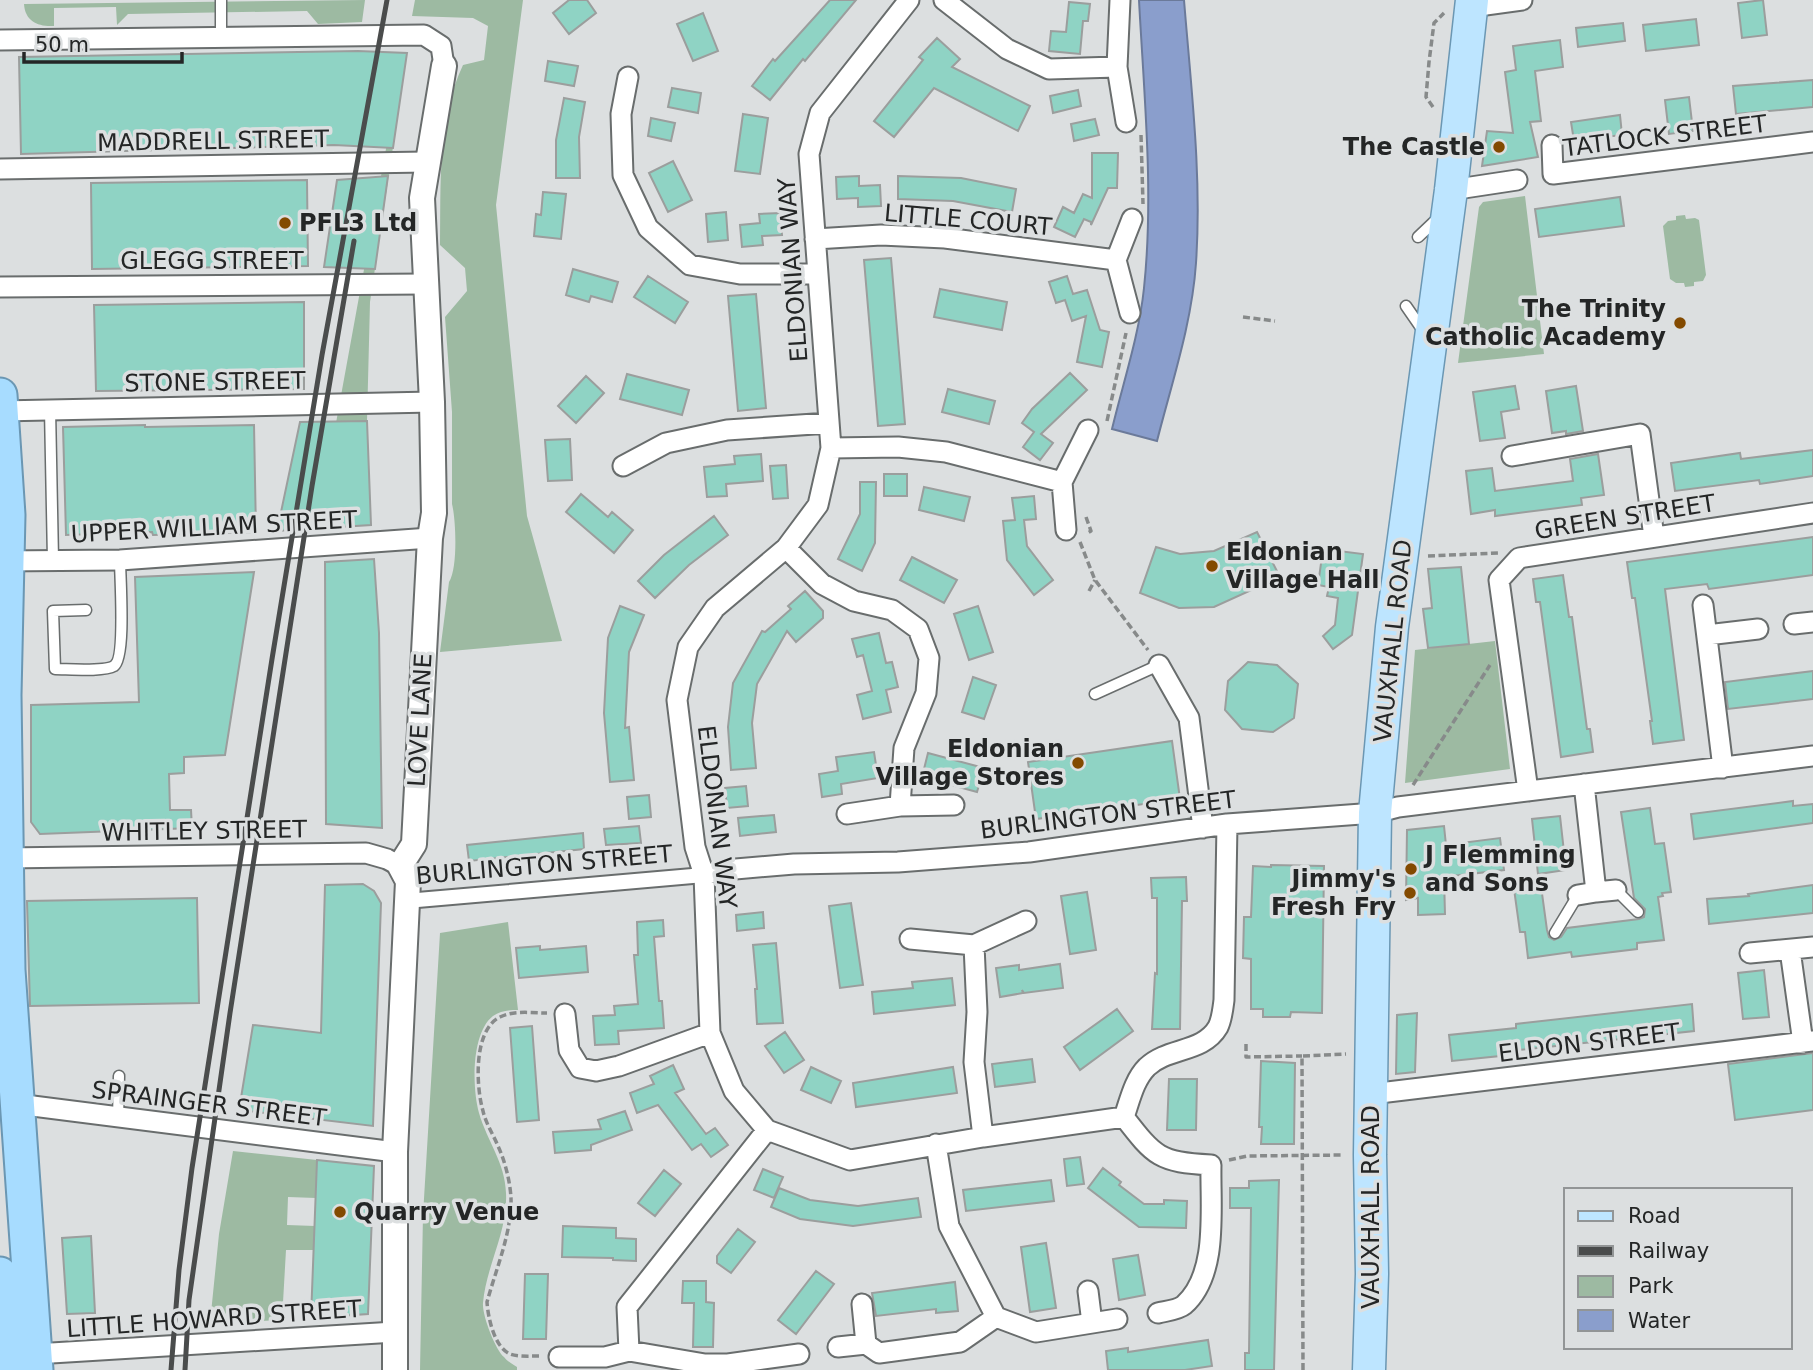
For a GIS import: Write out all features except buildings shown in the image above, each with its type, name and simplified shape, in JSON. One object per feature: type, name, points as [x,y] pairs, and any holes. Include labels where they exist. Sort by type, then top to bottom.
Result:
[{"type":"highway","points":[[1,406],[8,515],[3,562],[4,695],[8,970],[17,1104],[16,1357]]},
{"type":"highway","points":[[0,1274],[16,1357]]},
{"type":"main road","name":"VAUXHALL ROAD","points":[[1369,1370],[1372,1052],[1386,810],[1392,627],[1450,199],[1471,4]]},
{"type":"street","name":"ELDONIAN WAY","points":[[766,1130],[734,1091],[710,1033],[704,875],[695,847],[677,700],[688,646],[715,608],[786,548],[818,505],[831,448],[809,154],[820,113],[909,0]]},
{"type":"street","points":[[944,0],[1007,49],[1049,69],[1117,67]]},
{"type":"street","points":[[1120,0],[1117,67],[1126,122]]},
{"type":"street","points":[[1471,4],[1522,0]]},
{"type":"street","points":[[0,40],[424,35],[441,46],[444,66]]},
{"type":"street","name":"LOVE LANE","points":[[400,866],[414,844],[430,538],[434,513],[432,402],[422,198],[444,66]]},
{"type":"street","points":[[628,77],[621,114],[623,175],[648,228],[690,265],[740,274],[817,274]]},
{"type":"street","name":"TATLOCK STREET","points":[[1552,145],[1553,174],[1813,142]]},
{"type":"street","name":"MADDRELL STREET","points":[[0,169],[426,162]]},
{"type":"street","points":[[1450,199],[1517,180]]},
{"type":"street","points":[[1130,313],[1116,260],[1132,219]]},
{"type":"street","name":"LITTLE COURT","points":[[815,239],[881,235],[945,238],[1116,260]]},
{"type":"street","name":"GLEGG STREET","points":[[0,287],[425,284]]},
{"type":"street","name":"STONE STREET","points":[[1,406],[50,409],[432,402]]},
{"type":"street","points":[[623,466],[666,443],[726,430],[829,423]]},
{"type":"street","points":[[1066,530],[1062,482],[1088,430]]},
{"type":"street","points":[[1512,456],[1640,434],[1654,537]]},
{"type":"street","points":[[831,448],[898,447],[946,452],[1062,482]]},
{"type":"street","name":"GREEN STREET","points":[[1528,791],[1499,580],[1519,558],[1813,513]]},
{"type":"street","name":"UPPER WILLIAM STREET","points":[[3,562],[120,559],[430,538]]},
{"type":"street","points":[[786,548],[822,584],[854,601],[892,610],[918,629],[929,658],[926,693],[904,748],[900,806]]},
{"type":"street","points":[[1703,606],[1723,768]]},
{"type":"street","points":[[1707,635],[1758,629]]},
{"type":"street","points":[[1159,665],[1189,718],[1203,828]]},
{"type":"street","name":"BURLINGTON STREET","points":[[406,901],[704,875],[724,870],[794,864],[898,862],[1029,852],[1227,824],[1386,810],[1813,756]]},
{"type":"street","points":[[1584,784],[1597,892]]},
{"type":"street","points":[[847,814],[900,806],[954,806]]},
{"type":"street","points":[[1124,1117],[1139,1077],[1149,1065],[1162,1057],[1199,1045],[1220,1025],[1224,1000],[1227,824]]},
{"type":"street","name":"WHITLEY STREET","points":[[6,858],[366,853],[400,866]]},
{"type":"street","points":[[395,1370],[395,1152],[408,881],[400,866]]},
{"type":"street","points":[[911,939],[974,945],[1026,921]]},
{"type":"street","points":[[974,945],[977,1012],[974,1062],[983,1137]]},
{"type":"street","points":[[1750,953],[1813,947]]},
{"type":"street","points":[[1790,950],[1808,1042]]},
{"type":"street","points":[[565,1014],[569,1050],[580,1068],[596,1071],[619,1066],[710,1033]]},
{"type":"street","name":"ELDON STREET","points":[[1371,1094],[1808,1042]]},
{"type":"street","name":"SPRAINGER STREET","points":[[17,1104],[118,1119],[395,1152]]},
{"type":"street","points":[[629,1351],[627,1307],[766,1130],[850,1160],[936,1144],[1124,1117]]},
{"type":"street","points":[[1124,1117],[1149,1149],[1164,1158],[1183,1163],[1211,1165],[1209,1254],[1204,1275],[1182,1307],[1158,1313]]},
{"type":"street","points":[[936,1144],[950,1226],[996,1317],[1036,1332],[1117,1319]]},
{"type":"street","points":[[1088,1291],[1092,1323]]},
{"type":"street","points":[[862,1304],[866,1343]]},
{"type":"street","points":[[838,1347],[866,1343],[880,1353],[960,1342],[996,1317]]},
{"type":"street","name":"LITTLE HOWARD STREET","points":[[16,1357],[395,1332]]},
{"type":"street","points":[[559,1357],[605,1357],[629,1351],[705,1364],[767,1364],[799,1354]]},
{"type":"lane","points":[[221,0],[222,38]]},
{"type":"lane","points":[[1418,237],[1450,199]]},
{"type":"lane","points":[[1406,306],[1431,342]]},
{"type":"lane","points":[[50,409],[53,560]]},
{"type":"lane","points":[[86,610],[53,611],[55,669],[96,669],[112,667],[117,663],[120,657],[121,632],[120,559]]},
{"type":"lane","points":[[1095,694],[1159,665]]},
{"type":"lane","points":[[1555,933],[1597,892],[1638,912]]},
{"type":"lane","points":[[118,1119],[119,1076]]},
{"type":"path","points":[[1243,317],[1275,321]]},
{"type":"path","points":[[1084,512],[1091,531],[1079,539],[1095,580],[1159,665]]},
{"type":"path","points":[[1402,557],[1499,552],[1519,558]]},
{"type":"path","points":[[1089,591],[1095,580]]},
{"type":"path","points":[[1386,810],[1506,639]]},
{"type":"path","points":[[559,1357],[510,1354],[492,1328],[487,1302],[505,1237],[511,1201],[499,1147],[483,1112],[478,1069],[485,1032],[491,1023],[502,1016],[520,1012],[565,1014]]},
{"type":"path","points":[[1246,1044],[1246,1057],[1372,1052]]},
{"type":"path","points":[[1302,1056],[1300,1156],[1303,1370]]},
{"type":"path","points":[[1211,1165],[1247,1156],[1370,1155]]},
{"type":"green space","points":[[365,0],[362,22],[318,24],[307,11],[128,14],[117,25],[116,7],[54,8],[54,26],[48,26],[33,22],[27,15],[24,4]]},
{"type":"green space","points":[[415,0],[523,0],[496,205],[527,516],[562,641],[440,652],[455,544],[452,412],[445,317],[467,291],[465,268],[440,245],[442,153],[455,86],[463,65],[484,60],[488,26],[473,18],[412,16]]},
{"type":"green space","points":[[401,93],[370,302],[367,421],[371,525],[324,528],[336,423],[396,94]]},
{"type":"green space","points":[[1525,196],[1544,354],[1458,363],[1479,207],[1483,202]]},
{"type":"green space","points":[[1685,215],[1686,219],[1699,220],[1706,275],[1703,281],[1685,287],[1684,283],[1676,283],[1670,279],[1663,226],[1668,221],[1676,220],[1676,216]]},
{"type":"green space","points":[[1495,641],[1510,769],[1405,783],[1415,650]]},
{"type":"green space","points":[[508,922],[518,1010],[499,1013],[486,1024],[477,1048],[475,1090],[482,1123],[499,1161],[506,1193],[504,1221],[485,1289],[483,1308],[500,1353],[517,1367],[517,1370],[420,1370],[423,1215],[440,933]]},
{"type":"green space","points":[[233,1151],[317,1160],[316,1198],[288,1197],[287,1225],[315,1226],[313,1250],[286,1250],[282,1320],[210,1323],[219,1234]]},
{"type":"water","points":[[1139,0],[1184,0],[1197,164],[1194,285],[1181,352],[1157,441],[1112,429],[1138,324],[1147,252],[1147,144]]},
{"type":"railway","points":[[171,1370],[179,1270],[192,1168],[272,659],[322,355],[387,0]]},
{"type":"railway","points":[[185,1370],[189,1300],[230,1013],[312,486],[354,241]]},
{"type":"place","name":"The Castle","points":[[1499,147]]},
{"type":"place","name":"PFL3 Ltd","points":[[285,223]]},
{"type":"place","name":"The Trinity Catholic Academy","points":[[1680,323]]},
{"type":"place","name":"Eldonian Village Hall","points":[[1212,566]]},
{"type":"place","name":"Eldonian Village Stores","points":[[1078,763]]},
{"type":"place","name":"J Flemming and Sons","points":[[1411,869]]},
{"type":"place","name":"Jimmy's Fresh Fry","points":[[1410,893]]},
{"type":"place","name":"Quarry Venue","points":[[340,1212]]}]
